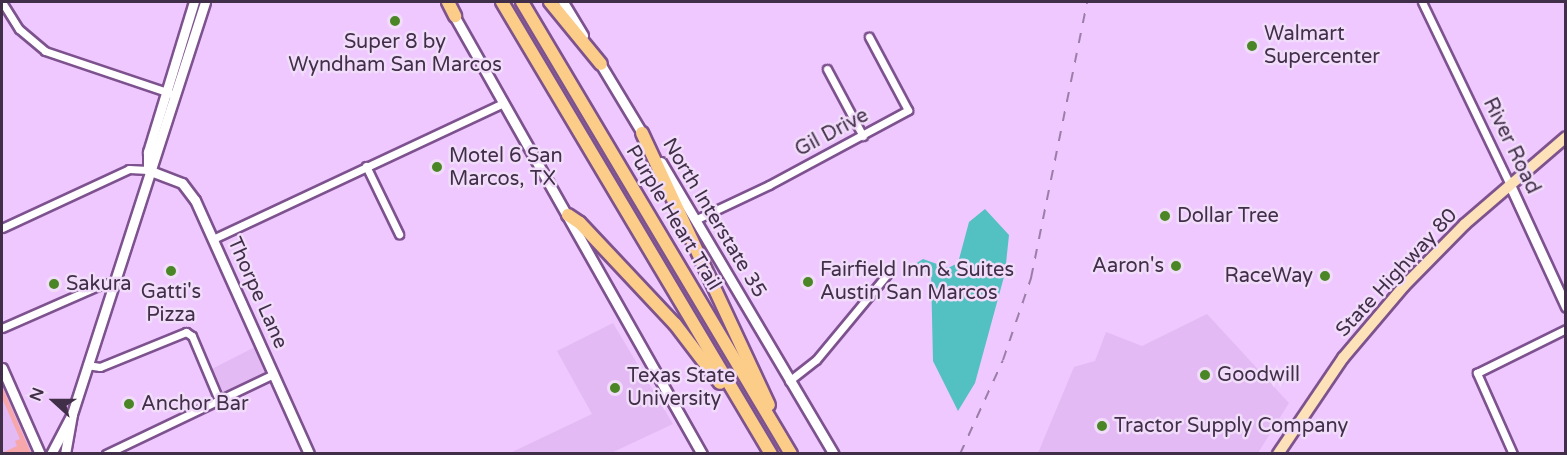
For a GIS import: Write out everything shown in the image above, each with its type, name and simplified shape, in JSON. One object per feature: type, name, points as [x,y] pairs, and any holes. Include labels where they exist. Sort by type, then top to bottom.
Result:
[{"type":"highway","points":[[447,2],[455,16]]},
{"type":"highway","name":"Purple Heart Trail","points":[[502,2],[771,453]]},
{"type":"highway","name":"Purple Heart Trail","points":[[522,2],[789,450]]},
{"type":"highway","points":[[550,2],[601,64]]},
{"type":"highway","points":[[642,133],[789,450]]},
{"type":"highway","points":[[568,215],[580,223],[686,337],[765,453]]},
{"type":"main road","points":[[51,453],[72,414],[148,170],[148,152],[171,93],[194,2]]},
{"type":"main road","points":[[171,93],[184,72],[205,2]]},
{"type":"main road","name":"North Interstate 35","points":[[563,2],[697,219],[789,381],[834,453]]},
{"type":"main road","points":[[455,16],[702,453]]},
{"type":"main road","points":[[184,72],[181,66],[192,28],[188,21]]},
{"type":"main road","name":"State Highway 80","points":[[1278,453],[1316,395],[1371,324],[1436,252],[1566,137]]},
{"type":"main road","name":"Thorpe Lane","points":[[148,170],[171,177],[189,190],[309,453]]},
{"type":"main road","name":"River Road","points":[[1510,185],[1566,307]]},
{"type":"main road","points":[[2,368],[40,453]]},
{"type":"main road","points":[[67,453],[73,429],[72,414]]},
{"type":"street","points":[[2,2],[20,29],[45,51],[171,93]]},
{"type":"street","name":"River Road","points":[[1422,2],[1510,185]]},
{"type":"street","name":"Gil Drive","points":[[697,219],[863,136],[908,110],[869,38]]},
{"type":"street","points":[[827,69],[863,136]]},
{"type":"street","points":[[213,239],[503,103]]},
{"type":"street","points":[[366,166],[399,234]]},
{"type":"street","points":[[2,228],[129,169],[148,170]]},
{"type":"street","points":[[789,381],[816,360],[889,272]]},
{"type":"street","points":[[2,328],[102,284],[112,283]]},
{"type":"street","points":[[1513,453],[1477,373],[1566,329]]},
{"type":"street","points":[[87,365],[100,367],[186,332],[192,336],[219,400]]},
{"type":"street","points":[[106,453],[274,374]]},
{"type":"shaded area","points":[[985,209],[1009,235],[1005,273],[975,383],[958,411],[933,361],[931,273],[916,272],[912,266],[923,259],[948,268],[958,263],[969,222]]},
{"type":"shaded area","points":[[1207,314],[1289,403],[1258,453],[1038,453],[1074,367],[1095,361],[1106,332],[1142,346]]},
{"type":"shaded area","name":"Texas State University","points":[[613,323],[673,424],[611,453],[510,453],[592,414],[557,351]]},
{"type":"shaded area","points":[[255,347],[267,371],[224,393],[211,369]]},
{"type":"shaded area","points":[[2,380],[10,399],[35,453],[2,453]]},
{"type":"shaded area","points":[[2,386],[31,453],[2,453],[17,446],[15,441],[20,439],[2,398]]},
{"type":"railway","points":[[960,454],[1003,360],[1031,278],[1087,2]]},
{"type":"place","name":"Super 8 by Wyndham San Marcos","points":[[395,21]]},
{"type":"place","name":"Walmart Supercenter","points":[[1252,46]]},
{"type":"place","name":"Motel 6 San Marcos, TX","points":[[437,167]]},
{"type":"place","name":"Dollar Tree","points":[[1165,216]]},
{"type":"place","name":"Aaron's","points":[[1176,266]]},
{"type":"place","name":"Gatti's Pizza","points":[[171,271]]},
{"type":"place","name":"RaceWay","points":[[1325,276]]},
{"type":"place","name":"Fairfield Inn & Suites Austin San Marcos","points":[[808,282]]},
{"type":"place","name":"Sakura","points":[[54,284]]},
{"type":"place","name":"Goodwill","points":[[1205,375]]},
{"type":"place","name":"Texas State University","points":[[615,388]]},
{"type":"place","name":"Anchor Bar","points":[[129,404]]},
{"type":"place","name":"Tractor Supply Company","points":[[1102,426]]}]
